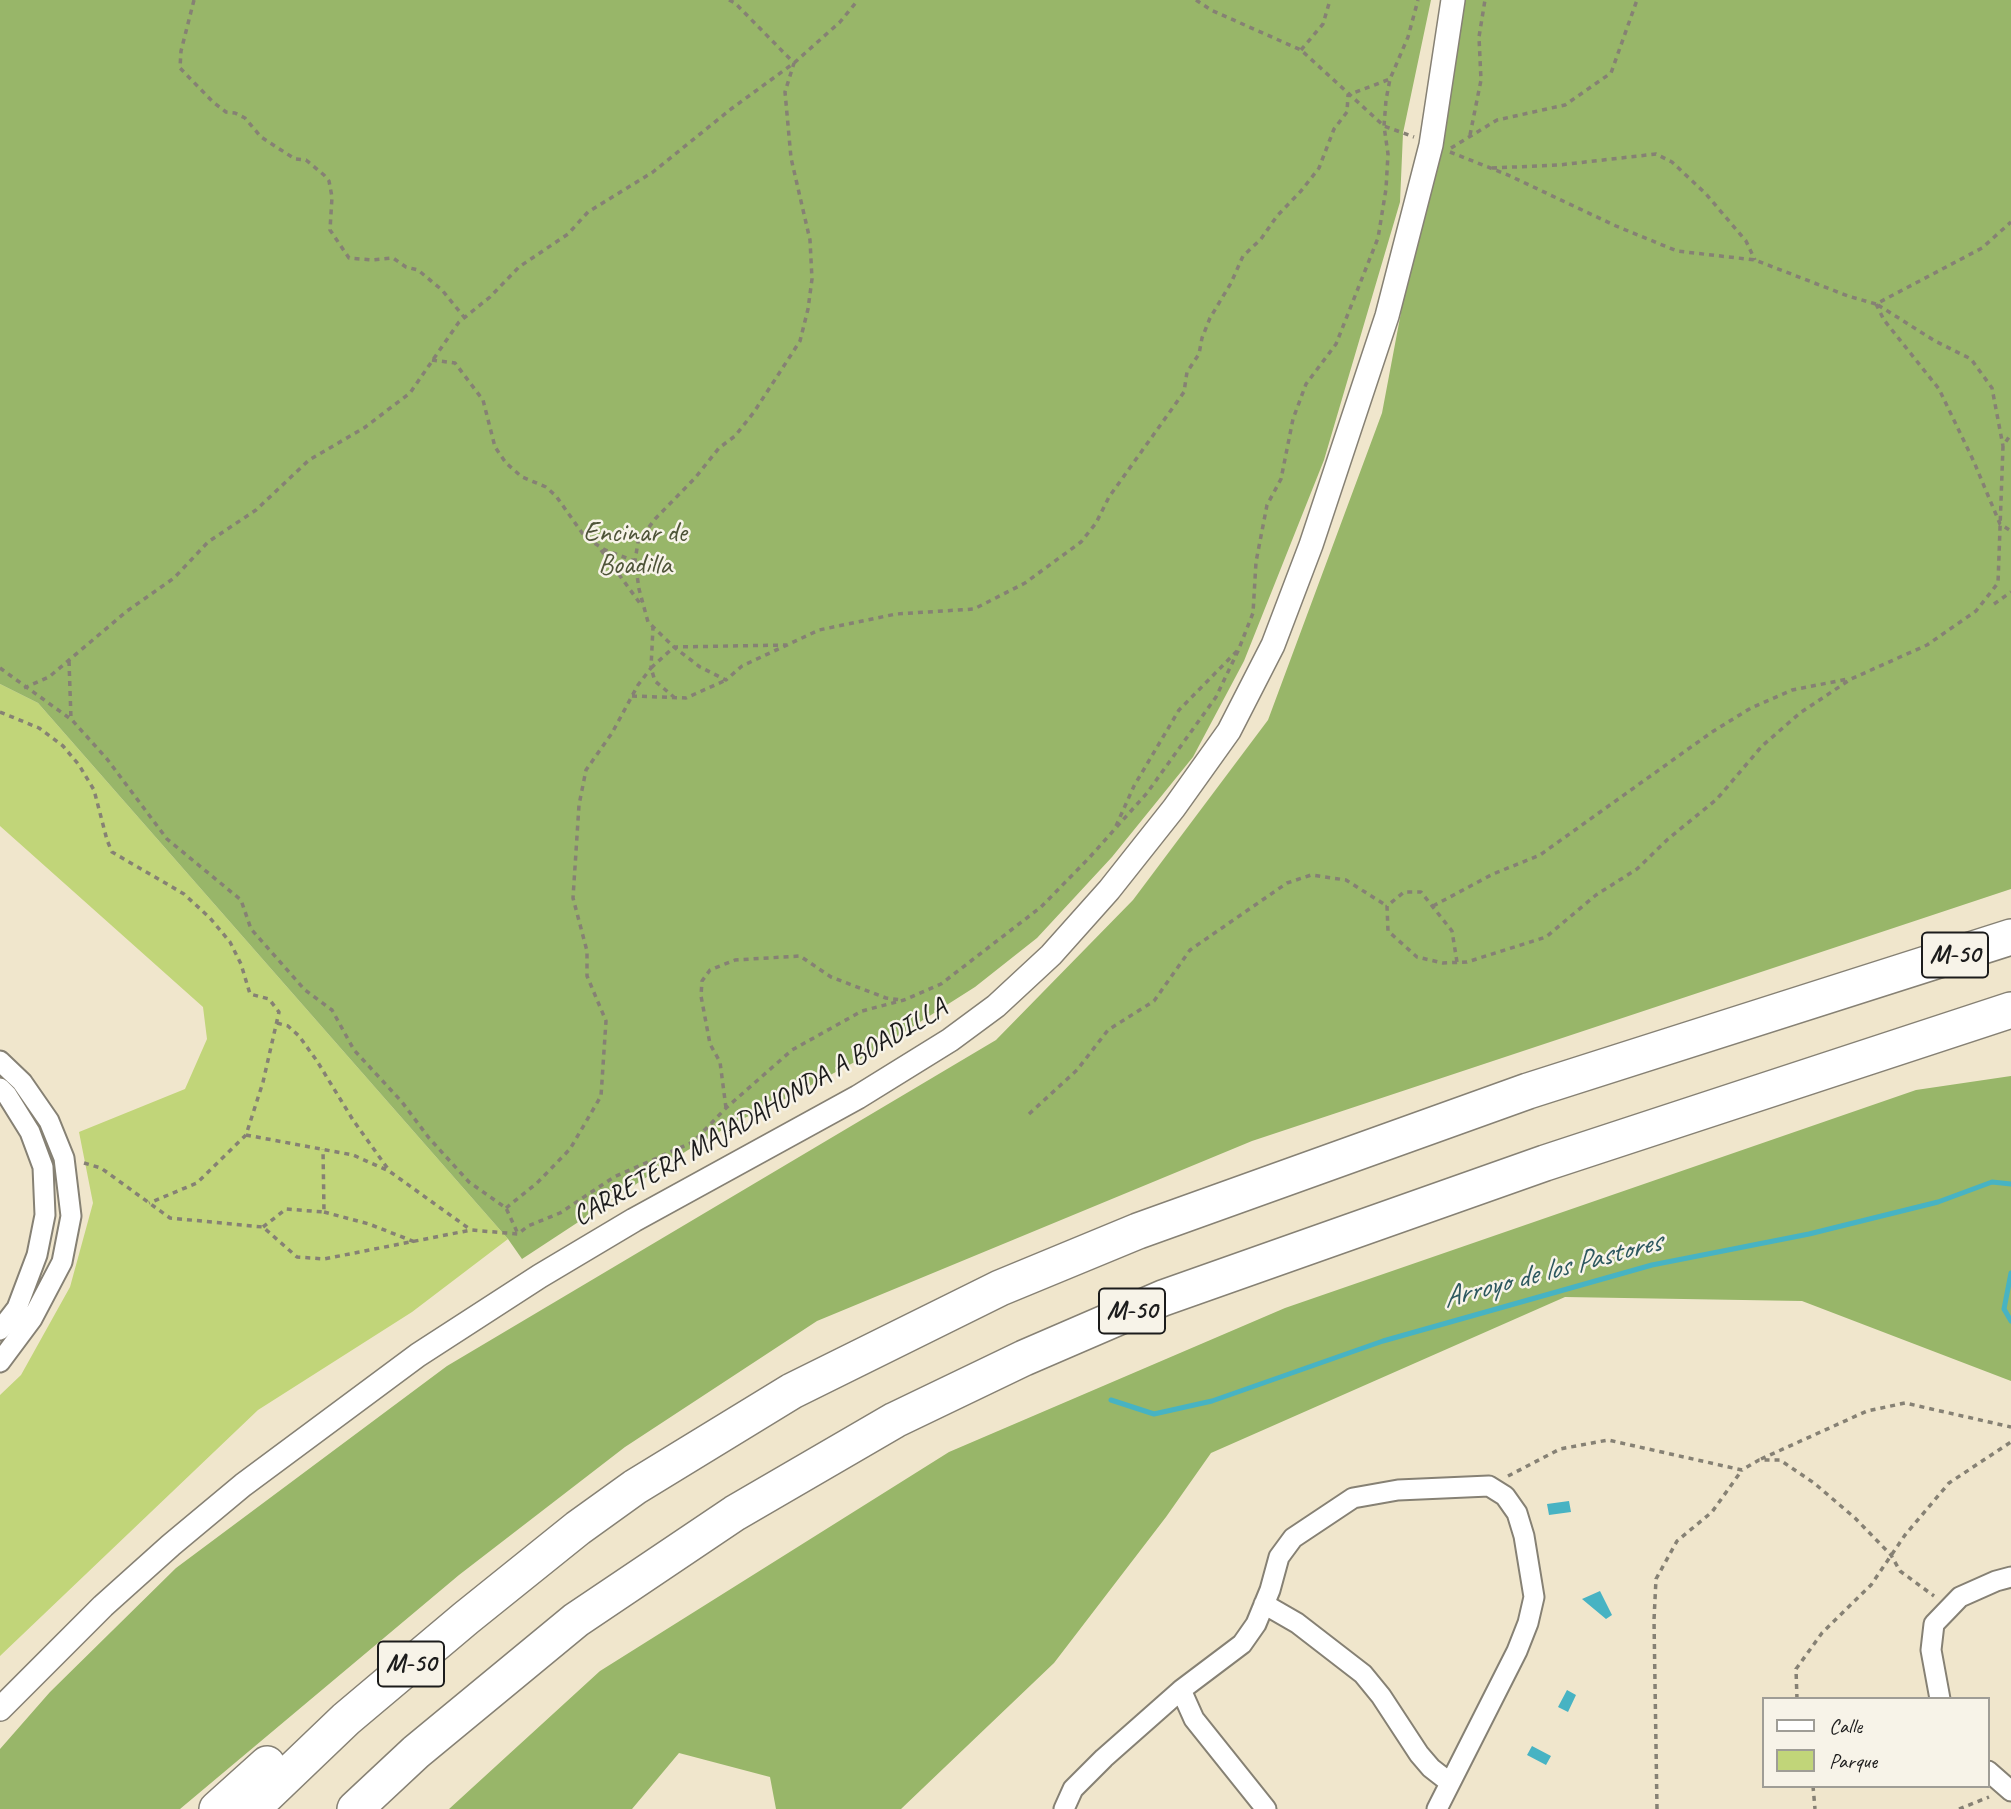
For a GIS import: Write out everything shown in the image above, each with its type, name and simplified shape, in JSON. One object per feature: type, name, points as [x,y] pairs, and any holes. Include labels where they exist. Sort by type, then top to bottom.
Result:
[{"type":"highway","name":"M-50","points":[[252,1809],[346,1719],[578,1528],[635,1487],[792,1391],[1000,1288],[1125,1236],[1528,1091],[2011,937]]},
{"type":"highway","name":"M-50","points":[[355,1809],[416,1752],[556,1636],[678,1551],[735,1513],[895,1420],[1024,1357],[1163,1298],[1453,1196],[2011,1010]]},
{"type":"highway","points":[[217,1809],[339,1701],[490,1578],[578,1528]]},
{"type":"street","name":"CARRETERA MAJADAHONDA A BOADILLA","points":[[0,1709],[103,1606],[171,1545],[243,1485],[418,1355],[598,1241],[858,1097],[950,1040],[996,1006],[1051,955],[1109,890],[1174,808],[1229,731],[1273,645],[1311,545],[1387,316],[1431,145],[1453,0]]},
{"type":"street","points":[[0,1061],[22,1082],[49,1121],[64,1158],[71,1216],[62,1262],[32,1319],[0,1362]]},
{"type":"street","points":[[0,1088],[30,1132],[43,1167],[45,1215],[37,1255],[16,1308],[0,1330]]},
{"type":"street","points":[[1064,1809],[1073,1789],[1104,1758],[1181,1690],[1242,1644],[1256,1624],[1279,1557],[1293,1538],[1353,1498],[1398,1490],[1489,1486],[1505,1496],[1517,1513],[1524,1536],[1534,1597],[1517,1651],[1437,1809]]},
{"type":"street","points":[[1940,1697],[1931,1650],[1934,1624],[1961,1597],[2011,1577]]},
{"type":"street","points":[[1264,1604],[1297,1623],[1363,1674],[1381,1696],[1419,1754],[1449,1782]]},
{"type":"street","points":[[1181,1690],[1194,1719],[1205,1735],[1266,1809]]},
{"type":"street","points":[[1990,1773],[2010,1790]]},
{"type":"path","points":[[194,0],[181,51],[180,68],[212,102],[226,112],[246,118],[261,137],[295,159],[306,160],[324,175],[329,181],[332,197],[330,230],[349,258],[393,258],[406,267],[418,270],[442,290],[464,317]]},
{"type":"path","points":[[729,0],[794,64]]},
{"type":"path","points":[[24,688],[49,677],[127,611],[174,578],[208,542],[256,510],[309,460],[364,428],[410,393],[459,322],[490,297],[519,267],[568,234],[588,212],[653,172],[731,109],[794,64],[840,22],[858,0]]},
{"type":"path","points":[[1196,0],[1211,10],[1301,50],[1384,126],[1431,145]]},
{"type":"path","points":[[1301,50],[1323,24],[1331,0]]},
{"type":"path","points":[[64,1158],[101,1168],[170,1218],[263,1227],[297,1257],[324,1259],[471,1230],[519,1234],[528,1226],[560,1213],[614,1177],[693,1142],[726,1108],[792,1050],[862,1011],[904,1000],[940,984],[1041,907],[1147,793],[1216,697],[1239,648],[1253,612],[1256,562],[1267,505],[1281,479],[1293,419],[1306,384],[1336,344],[1378,238],[1386,189],[1388,154],[1384,126],[1390,79],[1408,37],[1418,0]]},
{"type":"path","points":[[1470,135],[1481,80],[1479,37],[1485,0]]},
{"type":"path","points":[[1387,906],[1388,931],[1417,957],[1443,963],[1467,962],[1546,937],[1596,895],[1637,869],[1668,839],[1717,799],[1762,746],[1800,713],[1851,679],[1927,645],[1976,611],[1998,583],[2003,446],[1992,388],[1971,359],[1876,304],[1755,260],[1677,250],[1447,151],[1497,120],[1565,104],[1611,73],[1637,0]]},
{"type":"path","points":[[726,680],[700,667],[648,622],[635,561],[638,542],[655,519],[754,412],[800,341],[813,279],[810,240],[791,158],[785,92],[794,64]]},
{"type":"path","points":[[1348,95],[1390,79]]},
{"type":"path","points":[[632,696],[686,698],[726,680],[742,666],[819,630],[895,614],[974,609],[1025,583],[1081,542],[1096,523],[1109,497],[1184,392],[1187,372],[1199,354],[1210,318],[1243,257],[1319,168],[1334,129],[1347,112],[1348,95]]},
{"type":"path","points":[[1490,168],[1559,165],[1656,154],[1672,162],[1706,194],[1746,241],[1755,260]]},
{"type":"path","points":[[1876,304],[1982,248],[2011,222]]},
{"type":"path","points":[[1876,304],[1884,320],[1940,389],[2000,524],[2011,531]]},
{"type":"path","points":[[432,360],[455,363],[483,400],[495,447],[506,463],[522,477],[546,487],[556,496],[585,537],[605,551],[635,561]]},
{"type":"path","points":[[2003,446],[2011,433]]},
{"type":"path","points":[[598,545],[645,611]]},
{"type":"path","points":[[1994,604],[2011,592]]},
{"type":"path","points":[[653,627],[651,668],[655,681],[675,698]]},
{"type":"path","points":[[506,1208],[537,1183],[570,1149],[601,1096],[606,1021],[587,976],[587,951],[573,898],[579,805],[586,770],[651,668],[674,647],[788,645]]},
{"type":"path","points":[[1114,830],[1133,786],[1179,710],[1239,648]]},
{"type":"path","points":[[69,661],[72,720]]},
{"type":"path","points":[[0,668],[24,688],[72,720],[107,759],[167,839],[241,900],[251,929],[305,990],[332,1010],[354,1050],[402,1102],[429,1138],[469,1181],[506,1208],[519,1234]]},
{"type":"path","points":[[1433,906],[1493,874],[1540,855],[1702,739],[1751,708],[1792,690],[1851,679]]},
{"type":"path","points":[[0,712],[39,728],[63,746],[79,765],[94,790],[112,852],[184,894],[210,918],[230,942],[241,964],[250,994],[269,999],[279,1012],[264,1082],[246,1135],[197,1183],[149,1203]]},
{"type":"path","points":[[1029,1114],[1077,1070],[1108,1030],[1154,1001],[1190,950],[1287,883],[1311,875],[1346,880],[1387,906]]},
{"type":"path","points":[[1387,906],[1404,892],[1421,892],[1452,931],[1457,962]]},
{"type":"path","points":[[726,1108],[720,1062],[710,1044],[701,996],[702,981],[710,970],[734,960],[800,956],[831,977],[886,998],[904,1000]]},
{"type":"path","points":[[277,1023],[288,1026],[299,1036],[389,1171]]},
{"type":"path","points":[[246,1135],[353,1155],[389,1171],[471,1230]]},
{"type":"path","points":[[323,1149],[324,1212]]},
{"type":"path","points":[[263,1227],[286,1209],[324,1212],[369,1224],[416,1242]]},
{"type":"path","points":[[1657,1809],[1656,1579],[1677,1541],[1712,1512],[1742,1470],[1867,1411],[1905,1403],[2011,1427]]},
{"type":"path","points":[[1489,1486],[1560,1448],[1608,1440],[1742,1470]]},
{"type":"path","points":[[1797,1697],[1796,1669],[1822,1633],[1871,1585],[1905,1535],[1949,1483],[2011,1442]]},
{"type":"path","points":[[1759,1460],[1780,1461],[1814,1483],[1855,1518],[1891,1555],[1900,1571],[1950,1608]]},
{"type":"path","points":[[1813,1788],[1815,1809]]},
{"type":"path","points":[[1959,1809],[2010,1790]]},
{"type":"green space","name":"Encinar de Boadilla","points":[[0,0],[1431,0],[1403,133],[1400,202],[1324,460],[1244,661],[1193,757],[1112,857],[1037,938],[975,987],[868,1055],[736,1122],[688,1150],[522,1259],[508,1239],[38,703],[0,684]]},
{"type":"green space","points":[[1460,0],[2011,0],[2011,889],[1252,1141],[817,1321],[625,1447],[459,1575],[180,1809],[0,1809],[0,1749],[50,1692],[176,1568],[447,1366],[996,1040],[1133,900],[1268,720],[1382,413]]},
{"type":"green space","points":[[0,684],[38,703],[508,1239],[412,1312],[258,1410],[0,1656],[0,1395],[21,1375],[70,1287],[93,1203],[79,1132],[185,1089],[207,1039],[203,1007],[0,826]]},
{"type":"green space","points":[[2011,1076],[2011,1381],[1802,1301],[1565,1297],[1211,1453],[1166,1517],[1054,1663],[901,1809],[776,1809],[770,1777],[679,1753],[632,1809],[449,1809],[600,1671],[949,1452],[1285,1308],[1916,1090]]},
{"type":"water","points":[[1569,1501],[1571,1512],[1549,1515],[1547,1504]]},
{"type":"water","points":[[1600,1591],[1612,1615],[1606,1619],[1582,1599]]},
{"type":"water","points":[[1567,1690],[1576,1695],[1568,1712],[1558,1707]]},
{"type":"water","points":[[1532,1746],[1551,1756],[1546,1765],[1527,1755]]},
{"type":"waterway","name":"Arroyo de los Pastores","points":[[1111,1400],[1154,1414],[1212,1401],[1383,1341],[1652,1265],[1809,1234],[1938,1202],[1992,1182],[2011,1184]]},
{"type":"waterway","name":"Arroyo de los Pastores","points":[[2011,1273],[2004,1309],[2011,1321]]}]
